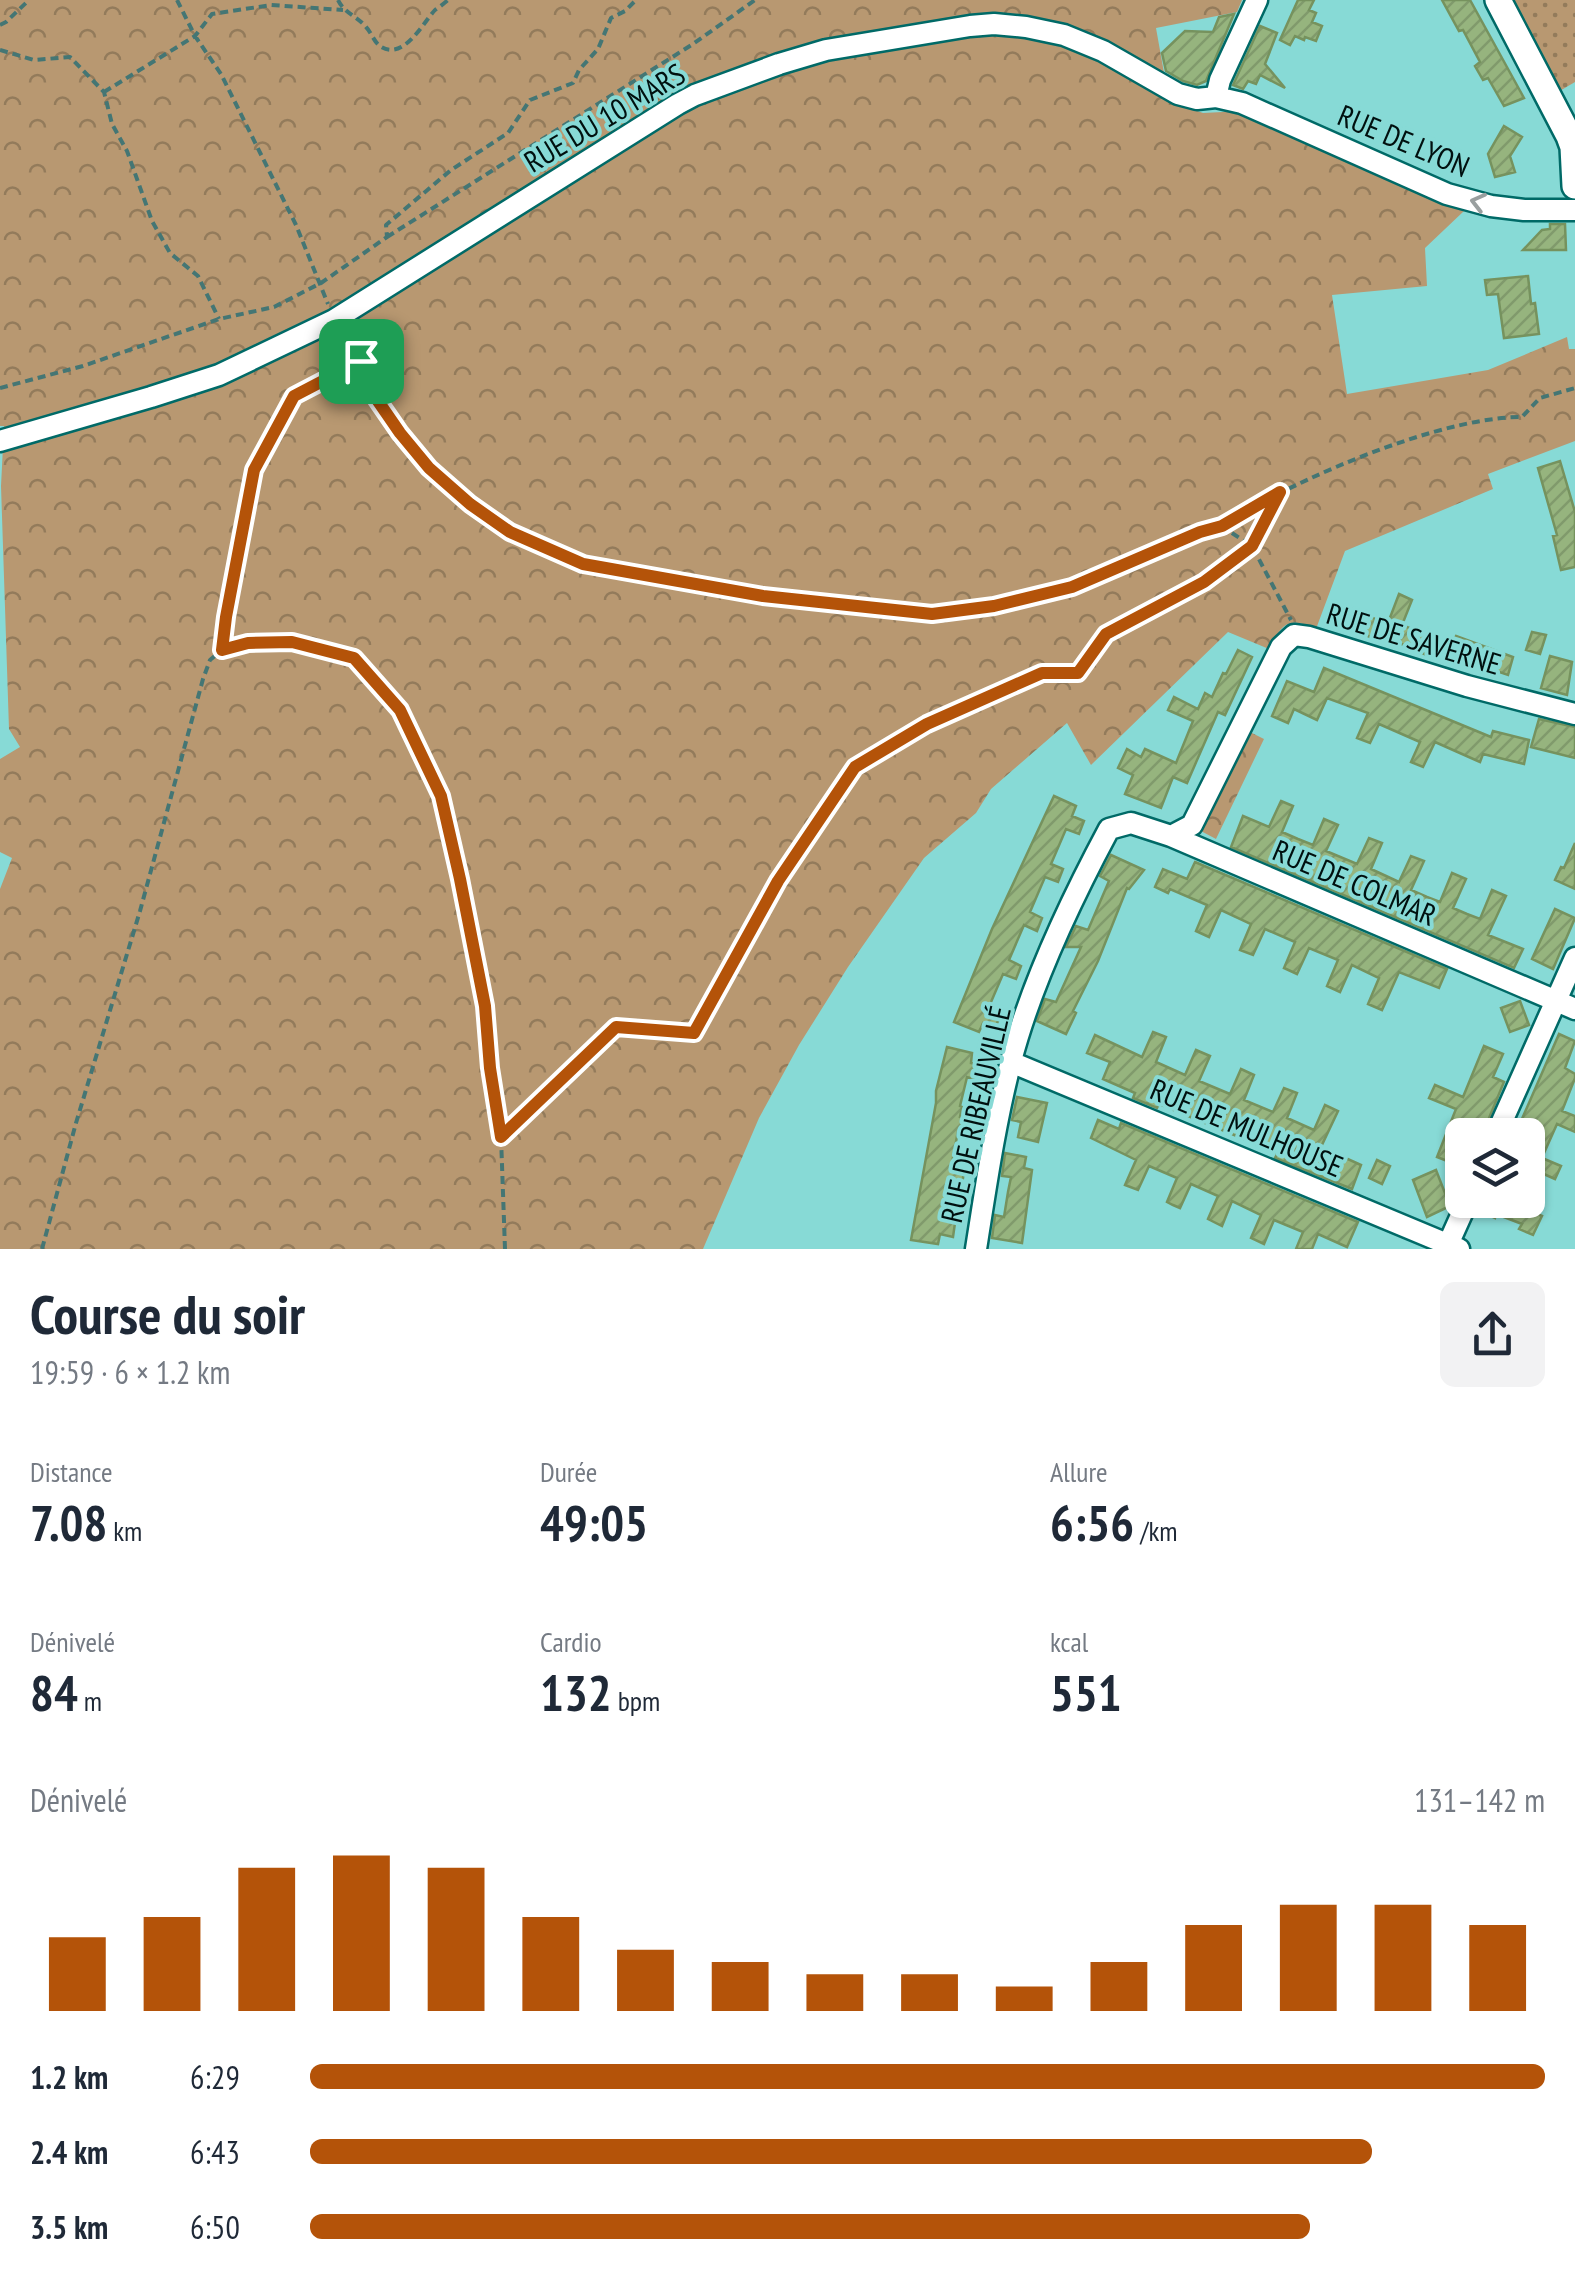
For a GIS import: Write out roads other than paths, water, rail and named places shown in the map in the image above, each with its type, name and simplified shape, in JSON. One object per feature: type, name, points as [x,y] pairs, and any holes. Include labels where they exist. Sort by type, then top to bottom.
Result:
[{"type":"street","points":[[1216,97],[1257,0]]},
{"type":"street","points":[[1498,0],[1569,136],[1575,186]]},
{"type":"street","name":"RUE DU 10 MARS","points":[[0,441],[151,398],[219,374],[334,320],[678,104],[826,50],[982,25],[1026,27],[1064,35],[1103,51],[1178,94],[1216,97]]},
{"type":"street","name":"RUE DE LYON","points":[[1216,97],[1242,103],[1447,194],[1491,206],[1575,210]]},
{"type":"street","name":"RUE DE SAVERNE","points":[[1171,836],[1192,825],[1281,647],[1294,636],[1308,636],[1467,686],[1575,714]]},
{"type":"street","name":"RUE DE COLMAR","points":[[1109,829],[1131,823],[1171,836],[1565,1004]]},
{"type":"street","name":"RUE DE RIBEAUVILLÉ","points":[[976,1249],[994,1136],[1011,1062],[1034,993],[1109,829]]},
{"type":"street","points":[[1505,1118],[1565,1004],[1575,958]]},
{"type":"street","name":"RUE DE MULHOUSE","points":[[1011,1062],[1451,1248]]},
{"type":"street","points":[[1451,1248],[1462,1218]]}]
